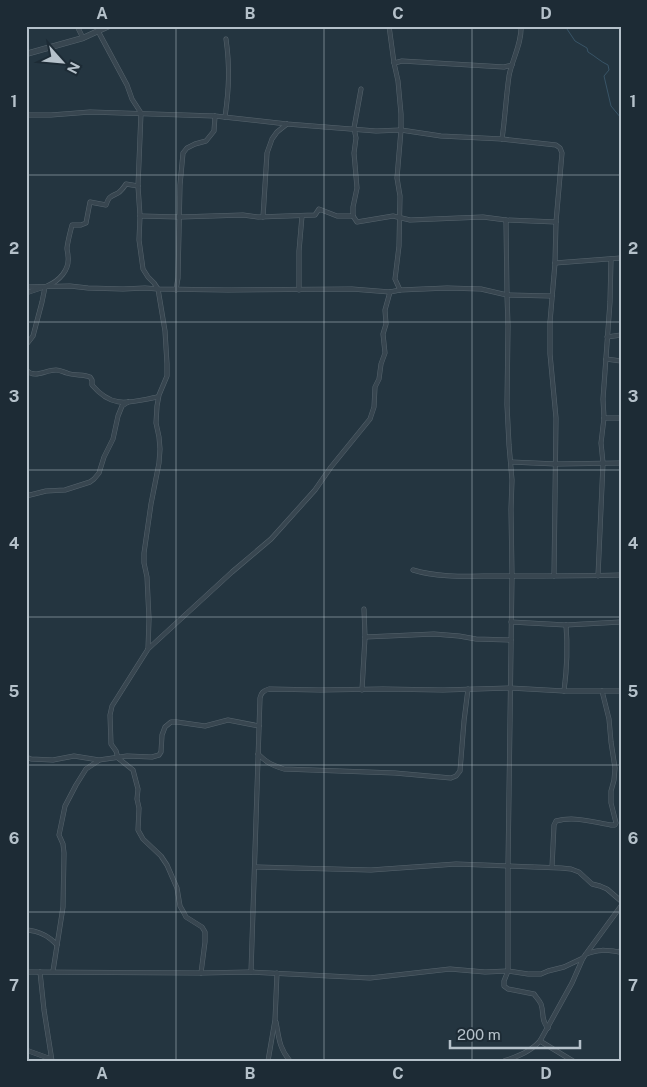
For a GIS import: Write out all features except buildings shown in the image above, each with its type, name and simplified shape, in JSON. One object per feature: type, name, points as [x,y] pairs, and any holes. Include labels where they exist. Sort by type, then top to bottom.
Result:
[{"type":"street","points":[[77,26],[83,38]]},
{"type":"street","points":[[26,54],[83,38],[108,26]]},
{"type":"street","points":[[389,26],[398,81],[401,130],[397,178],[400,196],[398,217],[399,246],[395,279],[400,290]]},
{"type":"street","points":[[502,139],[506,118],[509,75],[522,36],[522,26]]},
{"type":"street","points":[[98,31],[141,113],[138,186],[139,240],[143,269],[158,289],[166,331],[167,376],[156,406],[159,463],[144,554],[149,619],[148,649]]},
{"type":"street","points":[[225,116],[229,86],[229,57],[226,39]]},
{"type":"street","points":[[394,63],[402,61],[504,67],[512,65]]},
{"type":"street","points":[[361,90],[354,128],[357,188],[353,216],[357,222],[393,216],[410,220],[483,217],[556,222]]},
{"type":"street","points":[[26,115],[90,112],[225,116],[287,124],[376,131],[401,130],[441,136],[502,139],[556,145],[560,148],[562,153],[556,222],[550,354],[556,418],[554,576]]},
{"type":"street","points":[[176,290],[183,153],[194,144],[206,141],[214,131],[215,116]]},
{"type":"street","points":[[263,217],[267,153],[272,139],[287,124]]},
{"type":"street","points":[[26,293],[56,282],[65,271],[68,265],[67,251],[72,225],[86,223],[90,202],[106,204],[108,198],[119,193],[126,184],[138,186]]},
{"type":"street","points":[[140,216],[302,216],[315,215],[319,209],[337,216],[353,216]]},
{"type":"street","points":[[299,290],[299,251],[302,216]]},
{"type":"street","points":[[506,220],[507,405],[512,480],[512,576],[508,971],[504,986],[508,989],[534,994],[540,1004],[545,1025],[548,1028]]},
{"type":"street","points":[[555,262],[621,258]]},
{"type":"street","points":[[598,576],[603,463],[600,443],[604,418],[603,399],[611,259]]},
{"type":"street","points":[[26,287],[70,286],[176,290],[352,289],[390,292],[447,288],[481,289],[507,295],[552,296]]},
{"type":"street","points":[[26,345],[33,336],[45,287]]},
{"type":"street","points":[[201,973],[205,932],[202,927],[186,917],[180,906],[177,888],[167,865],[161,856],[143,839],[138,830],[138,789],[133,770],[118,758],[111,744],[110,719],[112,706],[148,649],[271,539],[315,490],[370,419],[373,411],[375,387],[379,379],[385,352],[383,334],[386,324],[385,310],[390,292]]},
{"type":"street","points":[[608,337],[621,335]]},
{"type":"street","points":[[606,359],[621,361]]},
{"type":"street","points":[[26,370],[30,374],[35,375],[55,370],[67,374],[86,375],[90,377],[92,385],[99,393],[105,398],[115,401],[128,402],[158,397]]},
{"type":"street","points":[[26,496],[46,491],[65,490],[94,479],[99,472],[113,439],[122,406],[128,402]]},
{"type":"street","points":[[604,418],[621,418]]},
{"type":"street","points":[[511,462],[556,464],[621,463]]},
{"type":"street","points":[[413,570],[445,575],[621,575]]},
{"type":"street","points":[[362,690],[365,637],[364,609]]},
{"type":"street","points":[[511,622],[566,625],[621,622]]},
{"type":"street","points":[[564,691],[568,663],[566,625]]},
{"type":"street","points":[[365,637],[434,634],[476,639],[511,640]]},
{"type":"street","points":[[252,972],[256,867],[257,753],[260,698],[264,690],[510,688],[564,691],[621,691]]},
{"type":"street","points":[[257,753],[265,762],[284,769],[395,773],[451,778],[460,771],[468,689]]},
{"type":"street","points":[[552,868],[554,825],[556,821],[578,819],[610,825],[615,825],[616,823],[611,803],[615,768],[609,720],[602,691]]},
{"type":"street","points":[[26,757],[53,760],[74,756],[99,760],[127,756],[152,757],[159,755],[161,752],[162,735],[165,727],[171,722],[205,726],[228,720],[259,726]]},
{"type":"street","points":[[53,971],[63,907],[64,853],[59,835],[65,806],[86,770],[99,760]]},
{"type":"street","points":[[256,867],[371,870],[456,864],[571,869],[578,872],[592,884],[607,889],[621,901]]},
{"type":"street","points":[[504,1061],[534,1048],[540,1041],[585,956],[621,906]]},
{"type":"street","points":[[26,930],[37,931],[49,937],[57,945]]},
{"type":"street","points":[[26,972],[252,972],[370,978],[450,969],[541,974],[564,967],[596,950],[618,952],[621,950]]},
{"type":"street","points":[[40,972],[52,1060]]},
{"type":"street","points":[[268,1061],[275,1020],[277,973]]},
{"type":"street","points":[[275,1020],[281,1047],[290,1061]]},
{"type":"street","points":[[540,1041],[573,1061]]},
{"type":"street","points":[[26,1050],[52,1060]]},
{"type":"waterway","points":[[565,26],[575,41],[608,65],[609,70],[604,76],[611,106],[621,118]]}]
